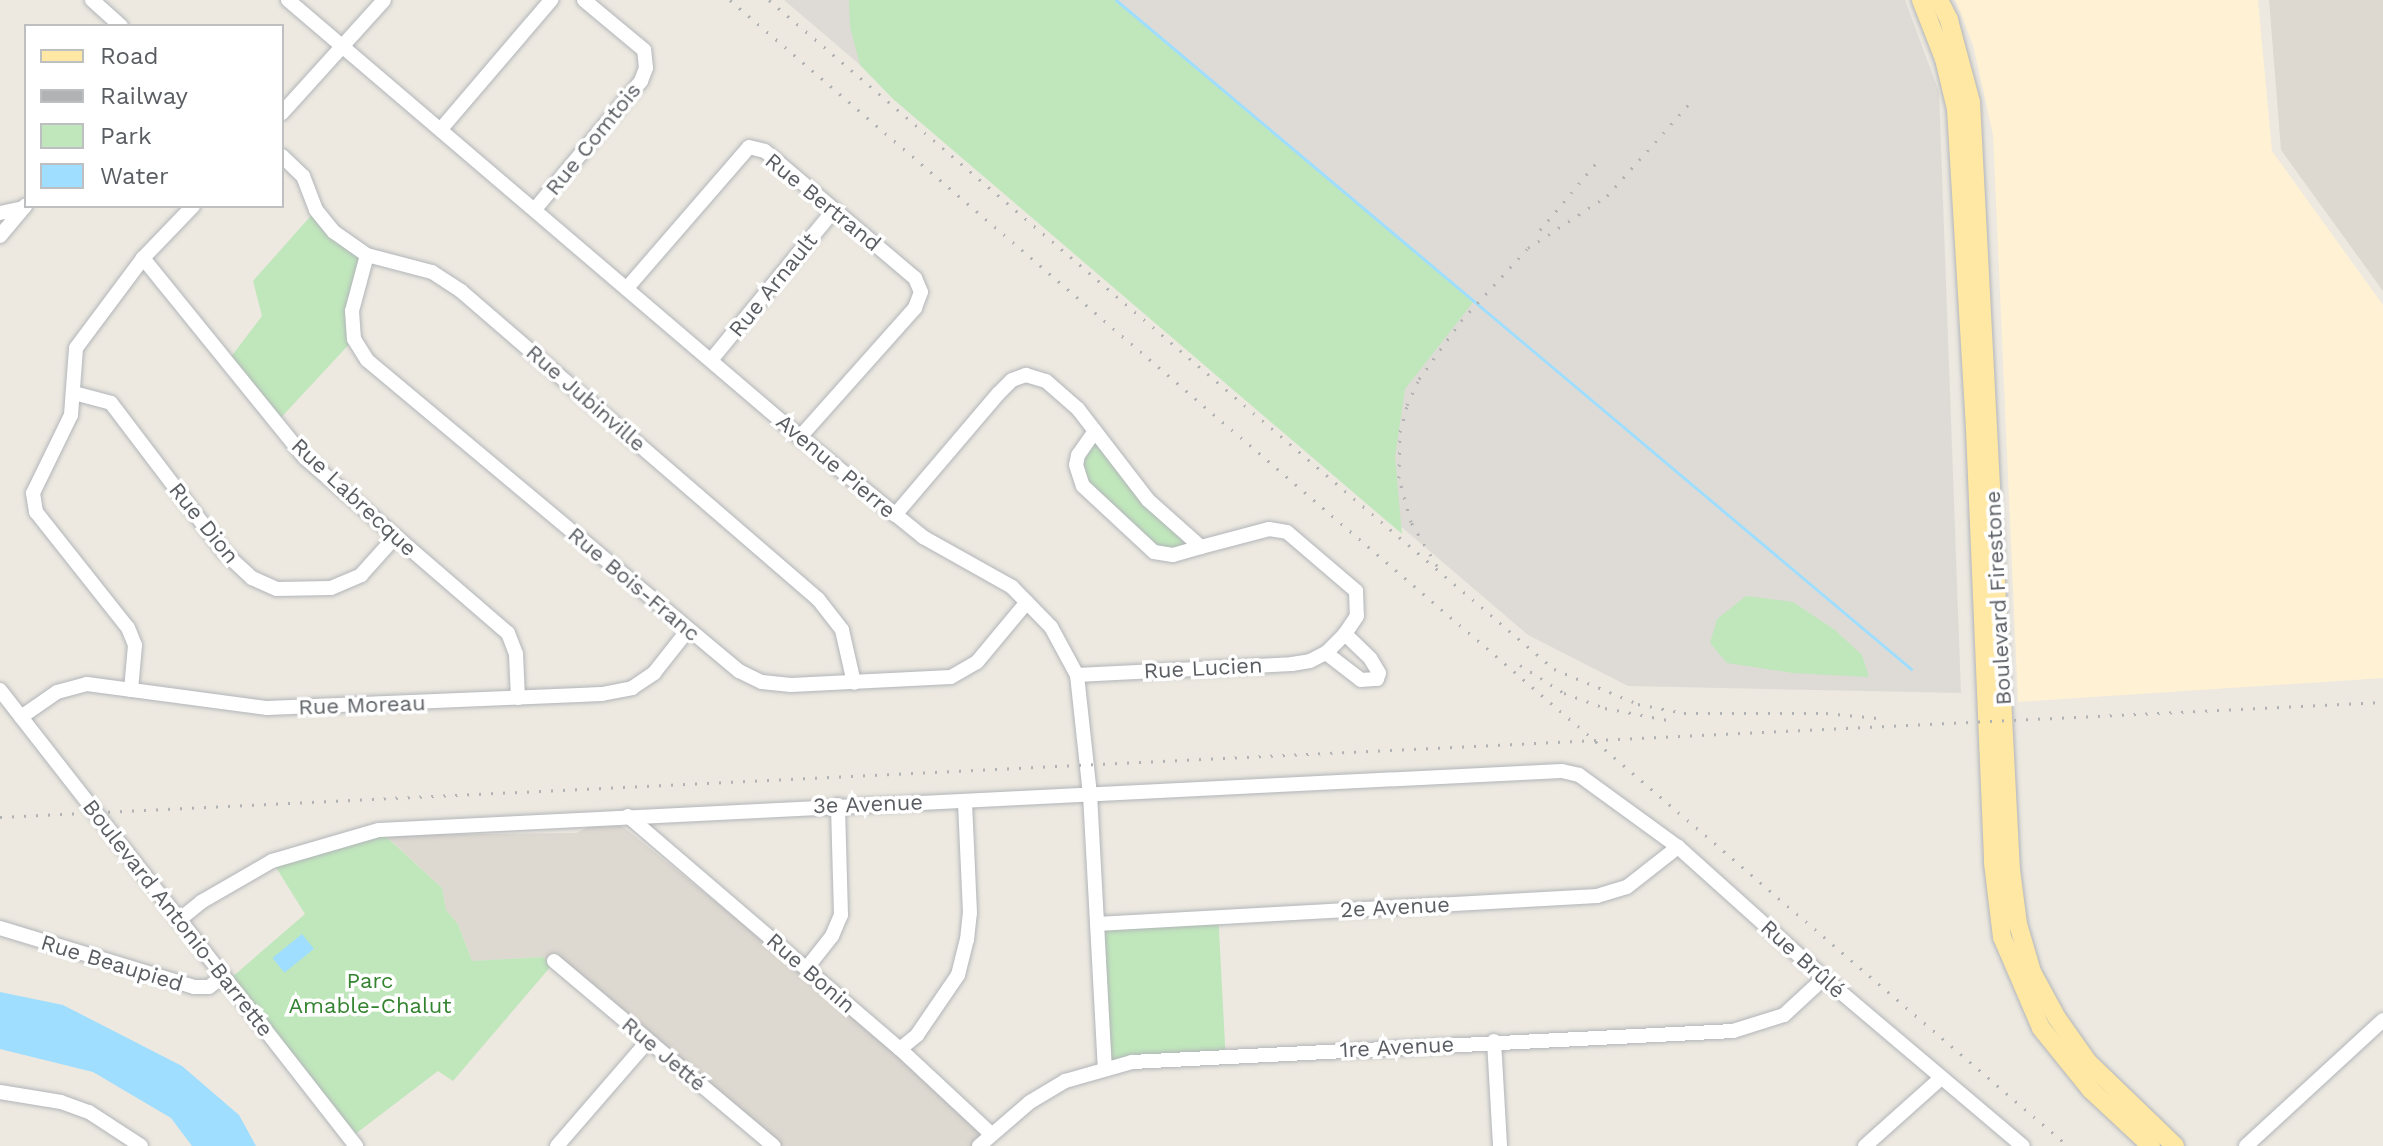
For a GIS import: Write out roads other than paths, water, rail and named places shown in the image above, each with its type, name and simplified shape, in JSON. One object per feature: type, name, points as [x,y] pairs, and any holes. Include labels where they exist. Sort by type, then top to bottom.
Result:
[{"type":"main road","name":"Boulevard Firestone","points":[[1921,0],[1944,59],[1956,109],[1975,429],[1993,863],[2002,937],[2041,1028],[2091,1090],[2151,1146]]},
{"type":"main road","name":"Boulevard Firestone","points":[[1939,0],[1949,20],[1971,102],[2011,870],[2018,924],[2032,972],[2057,1018],[2088,1062],[2175,1146]]},
{"type":"main road","points":[[2119,1117],[2144,1146]]},
{"type":"street","points":[[92,0],[119,24]]},
{"type":"street","name":"Avenue Pierre","points":[[288,0],[536,208],[800,437],[942,550],[995,577],[1027,602],[1051,627],[1077,675],[1090,794],[1105,1068]]},
{"type":"street","points":[[284,111],[384,0]]},
{"type":"street","points":[[441,129],[551,0]]},
{"type":"street","name":"Rue Comtois","points":[[536,208],[641,81],[646,68],[644,50],[584,0]]},
{"type":"street","name":"Rue Bertrand","points":[[627,288],[749,147],[765,151],[915,278],[921,292],[915,308],[800,437]]},
{"type":"street","name":"Rue Jubinville","points":[[284,158],[303,176],[316,210],[334,232],[367,255],[432,272],[461,291],[806,588],[842,630],[854,683]]},
{"type":"street","points":[[0,213],[24,206]]},
{"type":"street","points":[[0,236],[24,207]]},
{"type":"street","points":[[131,690],[135,645],[128,628],[36,512],[33,493],[71,415],[76,348],[143,258],[191,208]]},
{"type":"street","name":"Rue Arnault","points":[[712,359],[834,210]]},
{"type":"street","name":"Rue Bois-Franc","points":[[367,255],[352,311],[354,339],[367,360],[739,671],[762,682],[791,685],[933,681],[964,673],[977,662],[1027,602]]},
{"type":"street","name":"Rue Labrecque","points":[[143,258],[305,458],[508,633],[516,654],[518,698]]},
{"type":"street","points":[[895,515],[999,393],[1012,380],[1026,375],[1046,381],[1078,409],[1148,500],[1184,536],[1201,547]]},
{"type":"street","name":"Rue Dion","points":[[74,393],[111,403],[225,553],[252,578],[277,589],[331,588],[361,575],[395,537]]},
{"type":"street","points":[[1095,431],[1078,455],[1076,465],[1083,486],[1154,552],[1173,555],[1269,529],[1287,532],[1356,591],[1357,616],[1345,634],[1377,666],[1377,679],[1361,680],[1326,653]]},
{"type":"street","name":"Rue Moreau","points":[[21,717],[57,692],[87,684],[267,708],[602,694],[632,688],[654,673],[688,630]]},
{"type":"street","name":"Rue Lucien","points":[[1077,675],[1292,664],[1310,661],[1326,653],[1345,634]]},
{"type":"street","name":"Boulevard Antonio-Barrette","points":[[0,690],[356,1146]]},
{"type":"street","name":"3e Avenue","points":[[179,920],[201,902],[272,861],[364,832],[838,805],[1562,771],[1579,775]]},
{"type":"street","name":"Rue Brûlé","points":[[1579,775],[1678,847],[1824,978],[2023,1146]]},
{"type":"street","points":[[900,1049],[917,1035],[958,975],[970,913],[965,801]]},
{"type":"street","points":[[806,969],[832,936],[841,915],[838,805]]},
{"type":"street","name":"Rue Bonin","points":[[628,816],[900,1049],[990,1133]]},
{"type":"street","name":"2e Avenue","points":[[1097,924],[1597,896],[1627,887],[1678,847]]},
{"type":"street","name":"Rue Beaupied","points":[[0,928],[194,987],[209,987],[222,977]]},
{"type":"street","name":"Rue Jetté","points":[[554,961],[774,1146]]},
{"type":"street","name":"1re Avenue","points":[[979,1146],[990,1133],[1065,1081],[1132,1062],[1733,1031],[1784,1015],[1824,978]]},
{"type":"street","points":[[2246,1146],[2383,1020]]},
{"type":"street","points":[[557,1146],[648,1041]]},
{"type":"street","points":[[1494,1041],[1500,1146]]},
{"type":"street","points":[[1865,1146],[1941,1078]]},
{"type":"street","points":[[0,1092],[61,1102],[89,1112],[141,1146]]},
{"type":"water","points":[[302,934],[314,949],[284,973],[272,958]]},
{"type":"water","points":[[0,992],[63,1005],[182,1066],[239,1115],[256,1146],[192,1146],[171,1118],[93,1072],[0,1049]]},
{"type":"waterway","points":[[1116,0],[1911,669]]},
{"type":"railway","points":[[730,0],[2068,1146]]},
{"type":"railway","points":[[769,0],[1554,669],[1638,704],[1684,713],[1826,713],[1878,718]]},
{"type":"railway","points":[[1437,566],[1411,522],[1399,478],[1400,432],[1407,405],[1419,379],[1461,321],[1528,248],[1607,196],[1690,103]]},
{"type":"railway","points":[[1540,230],[1598,161]]},
{"type":"railway","points":[[1520,665],[1564,693],[1605,708],[1668,720]]},
{"type":"railway","points":[[0,817],[2383,702]]},
{"type":"park label","name":"Parc Amable-Chalut","points":[[370,992]]}]
